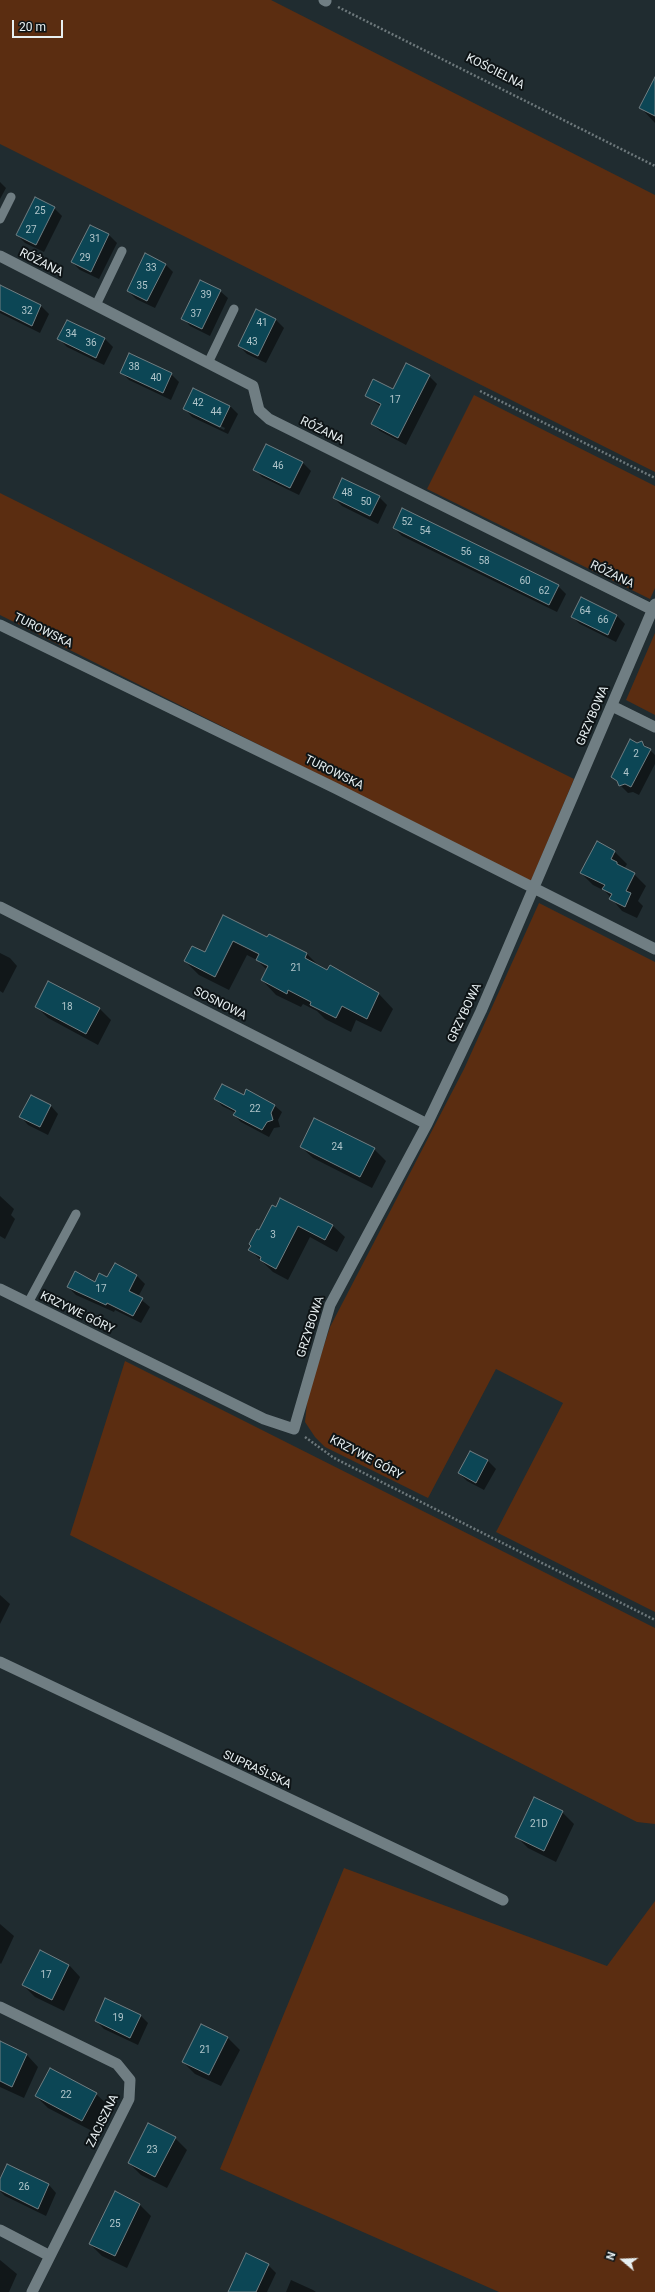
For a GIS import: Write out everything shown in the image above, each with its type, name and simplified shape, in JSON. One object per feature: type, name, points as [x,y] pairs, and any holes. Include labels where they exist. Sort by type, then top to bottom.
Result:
[{"type":"street","name":"RÓŻANA","points":[[0,256],[253,386],[259,410],[270,419],[654,607]]},
{"type":"street","name":"GRZYBOWA","points":[[294,1429],[330,1306],[427,1124],[481,1011],[654,607]]},
{"type":"street","name":"TUROWSKA","points":[[0,625],[342,791],[655,949]]},
{"type":"street","points":[[612,706],[655,728]]},
{"type":"street","name":"SOSNOWA","points":[[0,907],[427,1124]]},
{"type":"street","name":"KRZYWE GÓRY","points":[[0,1289],[264,1419],[294,1429]]},
{"type":"street","name":"SUPRAŚLSKA","points":[[0,1662],[503,1900]]},
{"type":"street","name":"ZACISZNA","points":[[0,2007],[117,2064],[130,2080],[129,2099],[32,2292]]},
{"type":"street","points":[[0,2230],[50,2256]]},
{"type":"lane","points":[[0,220],[11,197]]},
{"type":"lane","points":[[96,305],[122,251]]},
{"type":"lane","points":[[208,363],[234,309]]},
{"type":"lane","points":[[28,1303],[76,1214]]},
{"type":"path","name":"KOŚCIELNA","points":[[325,1],[655,166]]},
{"type":"path","points":[[480,391],[655,478]]},
{"type":"path","name":"KRZYWE GÓRY","points":[[294,1429],[334,1458],[655,1620]]},
{"type":"shaded area","points":[[0,0],[271,0],[655,195],[655,472],[0,144]]},
{"type":"shaded area","points":[[474,395],[655,486],[655,588],[650,599],[427,489]]},
{"type":"shaded area","points":[[0,493],[574,779],[531,881],[0,615]]},
{"type":"shaded area","points":[[655,633],[655,715],[626,700]]},
{"type":"shaded area","points":[[539,903],[655,962],[655,1612],[496,1532],[563,1403],[496,1369],[428,1498],[325,1447],[315,1437],[305,1422],[308,1394],[330,1327],[464,1069]]},
{"type":"shaded area","points":[[125,1361],[655,1628],[655,1824],[637,1822],[70,1535]]},
{"type":"shaded area","points":[[344,1868],[607,1966],[655,1901],[655,2292],[499,2292],[220,2169]]},
{"type":"building","points":[[655,77],[655,116],[639,108]]},
{"type":"building","points":[[35,197],[55,207],[36,245],[16,235]]},
{"type":"building","points":[[90,225],[109,234],[91,272],[71,262]]},
{"type":"building","points":[[145,253],[166,264],[147,301],[127,291]]},
{"type":"building","points":[[200,280],[221,290],[202,329],[181,319]]},
{"type":"building","points":[[0,285],[41,305],[32,326],[0,310]]},
{"type":"building","points":[[256,309],[276,319],[258,356],[238,346]]},
{"type":"building","points":[[67,320],[105,338],[96,358],[57,339]]},
{"type":"building","points":[[129,353],[172,373],[163,393],[120,373]]},
{"type":"building","points":[[406,363],[430,375],[398,438],[371,424],[381,404],[365,396],[373,379],[393,389]]},
{"type":"building","points":[[193,388],[230,406],[220,427],[183,409]]},
{"type":"building","points":[[266,444],[303,462],[290,488],[253,470]]},
{"type":"building","points":[[342,478],[380,496],[370,516],[333,498]]},
{"type":"building","points":[[402,508],[559,585],[549,605],[393,528]]},
{"type":"building","points":[[581,597],[617,615],[608,635],[571,617]]},
{"type":"building","points":[[630,739],[637,743],[642,741],[644,746],[651,749],[631,787],[625,784],[619,786],[617,781],[611,777]]},
{"type":"building","points":[[597,841],[615,851],[611,859],[617,862],[617,864],[635,873],[626,891],[631,893],[625,907],[609,899],[612,894],[602,889],[605,885],[580,873]]},
{"type":"building","points":[[223,915],[267,937],[269,934],[307,953],[305,958],[327,970],[330,965],[379,993],[367,1019],[342,1006],[336,1018],[310,1005],[311,1002],[288,990],[287,994],[261,980],[268,966],[256,960],[259,954],[233,941],[215,977],[184,961],[192,946],[205,952]]},
{"type":"building","points":[[48,981],[100,1008],[86,1034],[35,1007]]},
{"type":"building","points":[[222,1084],[244,1095],[246,1089],[275,1105],[271,1113],[273,1120],[267,1122],[262,1130],[233,1115],[236,1111],[214,1099]]},
{"type":"building","points":[[31,1095],[51,1105],[40,1127],[19,1117]]},
{"type":"building","points":[[314,1118],[375,1148],[360,1177],[300,1147]]},
{"type":"building","points":[[280,1198],[333,1225],[325,1240],[298,1226],[276,1269],[260,1260],[261,1257],[248,1250],[251,1246],[249,1244],[257,1229],[259,1230],[272,1205],[276,1207]]},
{"type":"building","points":[[115,1263],[137,1275],[129,1291],[143,1298],[133,1316],[107,1303],[106,1305],[67,1287],[75,1271],[95,1282],[99,1273],[107,1277]]},
{"type":"building","points":[[470,1451],[488,1460],[476,1483],[458,1473]]},
{"type":"building","points":[[534,1797],[563,1811],[544,1851],[515,1837]]},
{"type":"building","points":[[40,1950],[69,1965],[52,2000],[22,1985]]},
{"type":"building","points":[[105,1998],[141,2015],[130,2038],[95,2021]]},
{"type":"building","points":[[201,2024],[228,2037],[209,2075],[182,2062]]},
{"type":"building","points":[[0,2041],[27,2054],[12,2087],[0,2081]]},
{"type":"building","points":[[50,2068],[97,2093],[82,2121],[35,2096]]},
{"type":"building","points":[[148,2123],[176,2137],[155,2177],[128,2163]]},
{"type":"building","points":[[7,2164],[49,2184],[38,2209],[0,2190],[0,2179]]},
{"type":"building","points":[[115,2191],[140,2204],[115,2256],[89,2244]]},
{"type":"building","points":[[246,2253],[269,2264],[256,2292],[228,2292]]}]
